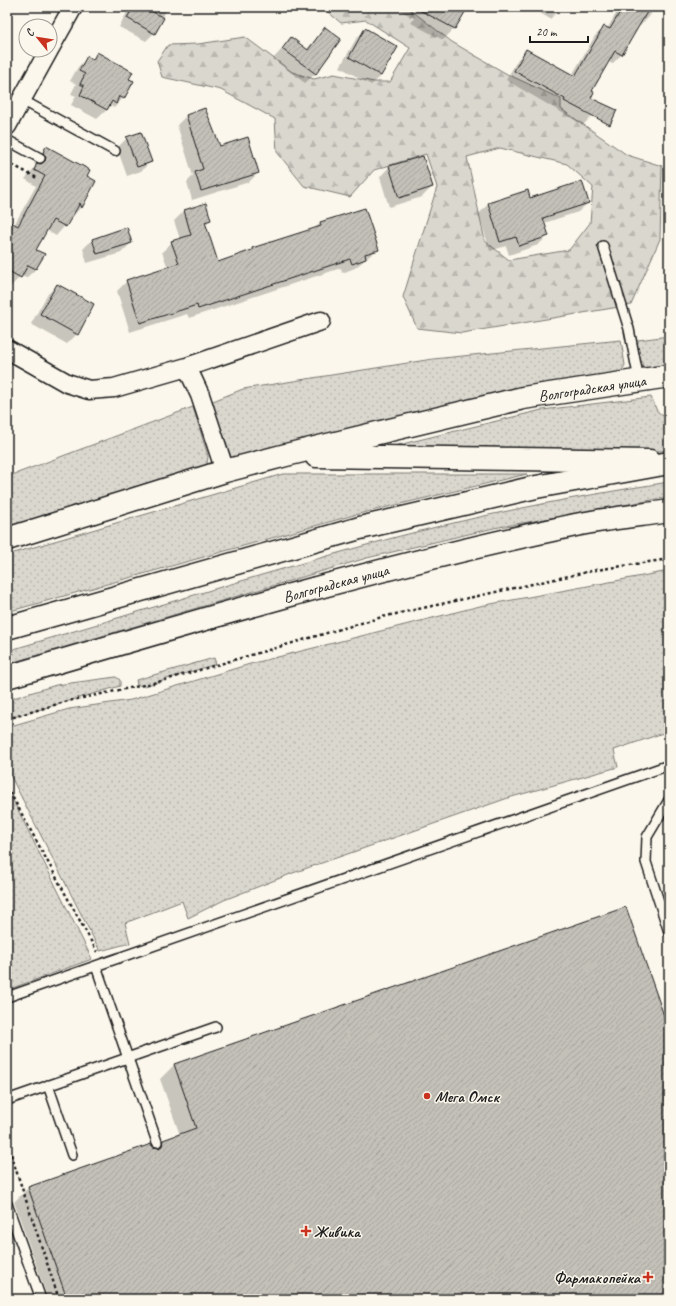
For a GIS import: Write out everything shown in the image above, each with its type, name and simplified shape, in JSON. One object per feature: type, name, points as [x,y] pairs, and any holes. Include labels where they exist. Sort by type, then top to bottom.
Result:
[{"type":"main road","name":"Волгоградская улица","points":[[7,539],[225,471],[286,455],[523,398],[669,376]]},
{"type":"main road","points":[[286,455],[669,462]]},
{"type":"main road","points":[[7,628],[360,528],[536,487],[669,462]]},
{"type":"main road","name":"Волгоградская улица","points":[[7,677],[209,617],[378,572],[572,526],[669,511]]},
{"type":"street","points":[[58,34],[73,7]]},
{"type":"street","points":[[7,126],[45,58]]},
{"type":"street","points":[[7,349],[67,383],[89,390],[114,388],[188,367],[321,321]]},
{"type":"street","points":[[188,367],[200,395],[225,471]]},
{"type":"lane","points":[[22,100],[115,151]]},
{"type":"lane","points":[[7,140],[40,158]]},
{"type":"lane","points":[[603,246],[629,329],[639,380]]},
{"type":"lane","points":[[7,998],[669,765]]},
{"type":"lane","points":[[669,800],[647,837],[646,862],[669,932]]},
{"type":"lane","points":[[96,966],[157,1142]]},
{"type":"lane","points":[[7,1100],[216,1027]]},
{"type":"lane","points":[[48,1085],[72,1155]]},
{"type":"lane","points":[[8,1210],[41,1299]]},
{"type":"path","points":[[7,162],[37,178]]},
{"type":"path","points":[[7,719],[68,701],[158,682],[382,617],[596,570],[669,558]]},
{"type":"path","points":[[7,787],[98,954],[96,966]]},
{"type":"path","points":[[7,1143],[59,1299]]},
{"type":"green space","points":[[322,7],[407,7],[452,42],[507,74],[561,99],[561,109],[627,155],[662,166],[660,239],[631,305],[462,333],[417,328],[403,297],[437,187],[426,154],[374,170],[350,197],[304,186],[277,152],[275,119],[221,90],[162,77],[157,61],[168,45],[198,44],[245,37],[292,72],[314,79],[334,74],[374,82],[390,82],[410,48],[366,20],[341,23]],"holes":[[[500,148],[567,164],[593,187],[590,223],[569,250],[509,260],[485,241],[467,157]]]},
{"type":"green space","points":[[669,336],[669,369],[652,371],[643,367],[637,348],[638,340]]},
{"type":"green space","points":[[621,340],[625,365],[620,374],[230,460],[208,403],[243,389],[433,359]]},
{"type":"green space","points":[[651,397],[657,411],[663,416],[669,414],[669,450],[623,455],[365,453],[542,410]]},
{"type":"green space","points":[[193,407],[208,456],[207,464],[200,473],[7,531],[7,477]]},
{"type":"green space","points":[[283,474],[527,474],[354,515],[7,612],[7,555]]},
{"type":"green space","points":[[669,482],[669,497],[494,528],[367,558],[7,664],[7,651],[229,584],[363,546],[439,526],[515,510]]},
{"type":"green space","points":[[669,571],[669,731],[614,750],[618,767],[508,798],[293,873],[224,900],[188,918],[182,901],[125,923],[130,943],[100,951],[7,769],[7,727],[69,709],[131,700],[250,664],[480,606]]},
{"type":"green space","points":[[214,658],[216,664],[144,686],[137,685],[136,680]]},
{"type":"green space","points":[[116,677],[120,680],[120,686],[7,719],[7,700],[56,685]]},
{"type":"green space","points":[[7,788],[92,959],[7,990]]},
{"type":"building","points":[[133,7],[144,7],[164,18],[155,34],[127,18]]},
{"type":"building","points":[[414,7],[468,7],[455,29]]},
{"type":"building","points":[[623,7],[650,7],[622,55],[615,51],[592,91],[594,92],[591,98],[617,110],[610,125],[564,101],[565,99],[514,71],[526,49],[575,76],[604,26],[610,29]]},
{"type":"building","points":[[325,27],[341,39],[316,74],[282,49],[291,37],[308,50]]},
{"type":"building","points":[[365,28],[398,47],[381,76],[349,57]]},
{"type":"building","points":[[97,52],[133,72],[129,79],[134,81],[124,99],[119,96],[116,104],[112,101],[107,110],[80,95],[84,86],[80,84],[85,74],[79,71],[87,56],[93,60]]},
{"type":"building","points":[[205,108],[220,146],[248,137],[259,173],[201,191],[195,172],[203,169],[186,115]]},
{"type":"building","points":[[141,132],[152,162],[137,167],[126,137]]},
{"type":"building","points":[[46,146],[90,170],[87,176],[96,181],[82,208],[80,203],[66,227],[53,220],[36,250],[45,254],[36,269],[28,265],[21,278],[7,270],[7,220],[18,226],[45,176],[34,170],[37,163],[41,164],[45,161],[46,157],[43,153]]},
{"type":"building","points":[[423,156],[433,187],[399,198],[389,166]]},
{"type":"building","points":[[582,181],[589,203],[543,218],[549,236],[519,246],[516,237],[500,242],[488,203],[528,190],[530,198]]},
{"type":"building","points":[[206,203],[211,220],[205,222],[218,262],[252,250],[252,248],[321,226],[320,222],[365,208],[379,250],[365,254],[366,259],[352,264],[350,259],[198,309],[197,305],[140,323],[126,280],[179,263],[171,241],[191,235],[184,210]]},
{"type":"building","points":[[127,227],[132,243],[97,254],[92,239]]},
{"type":"building","points":[[57,284],[94,304],[78,335],[40,314]]},
{"type":"building","name":"Мега Омск","points":[[626,907],[669,1030],[669,1299],[67,1299],[28,1187],[151,1144],[153,1147],[159,1148],[162,1146],[163,1140],[196,1128],[174,1064]]},
{"type":"place","name":"Мега Омск","points":[[427,1096]]},
{"type":"place","name":"Живика","points":[[306,1231]]},
{"type":"place","name":"Фармакопейка","points":[[648,1277]]}]
